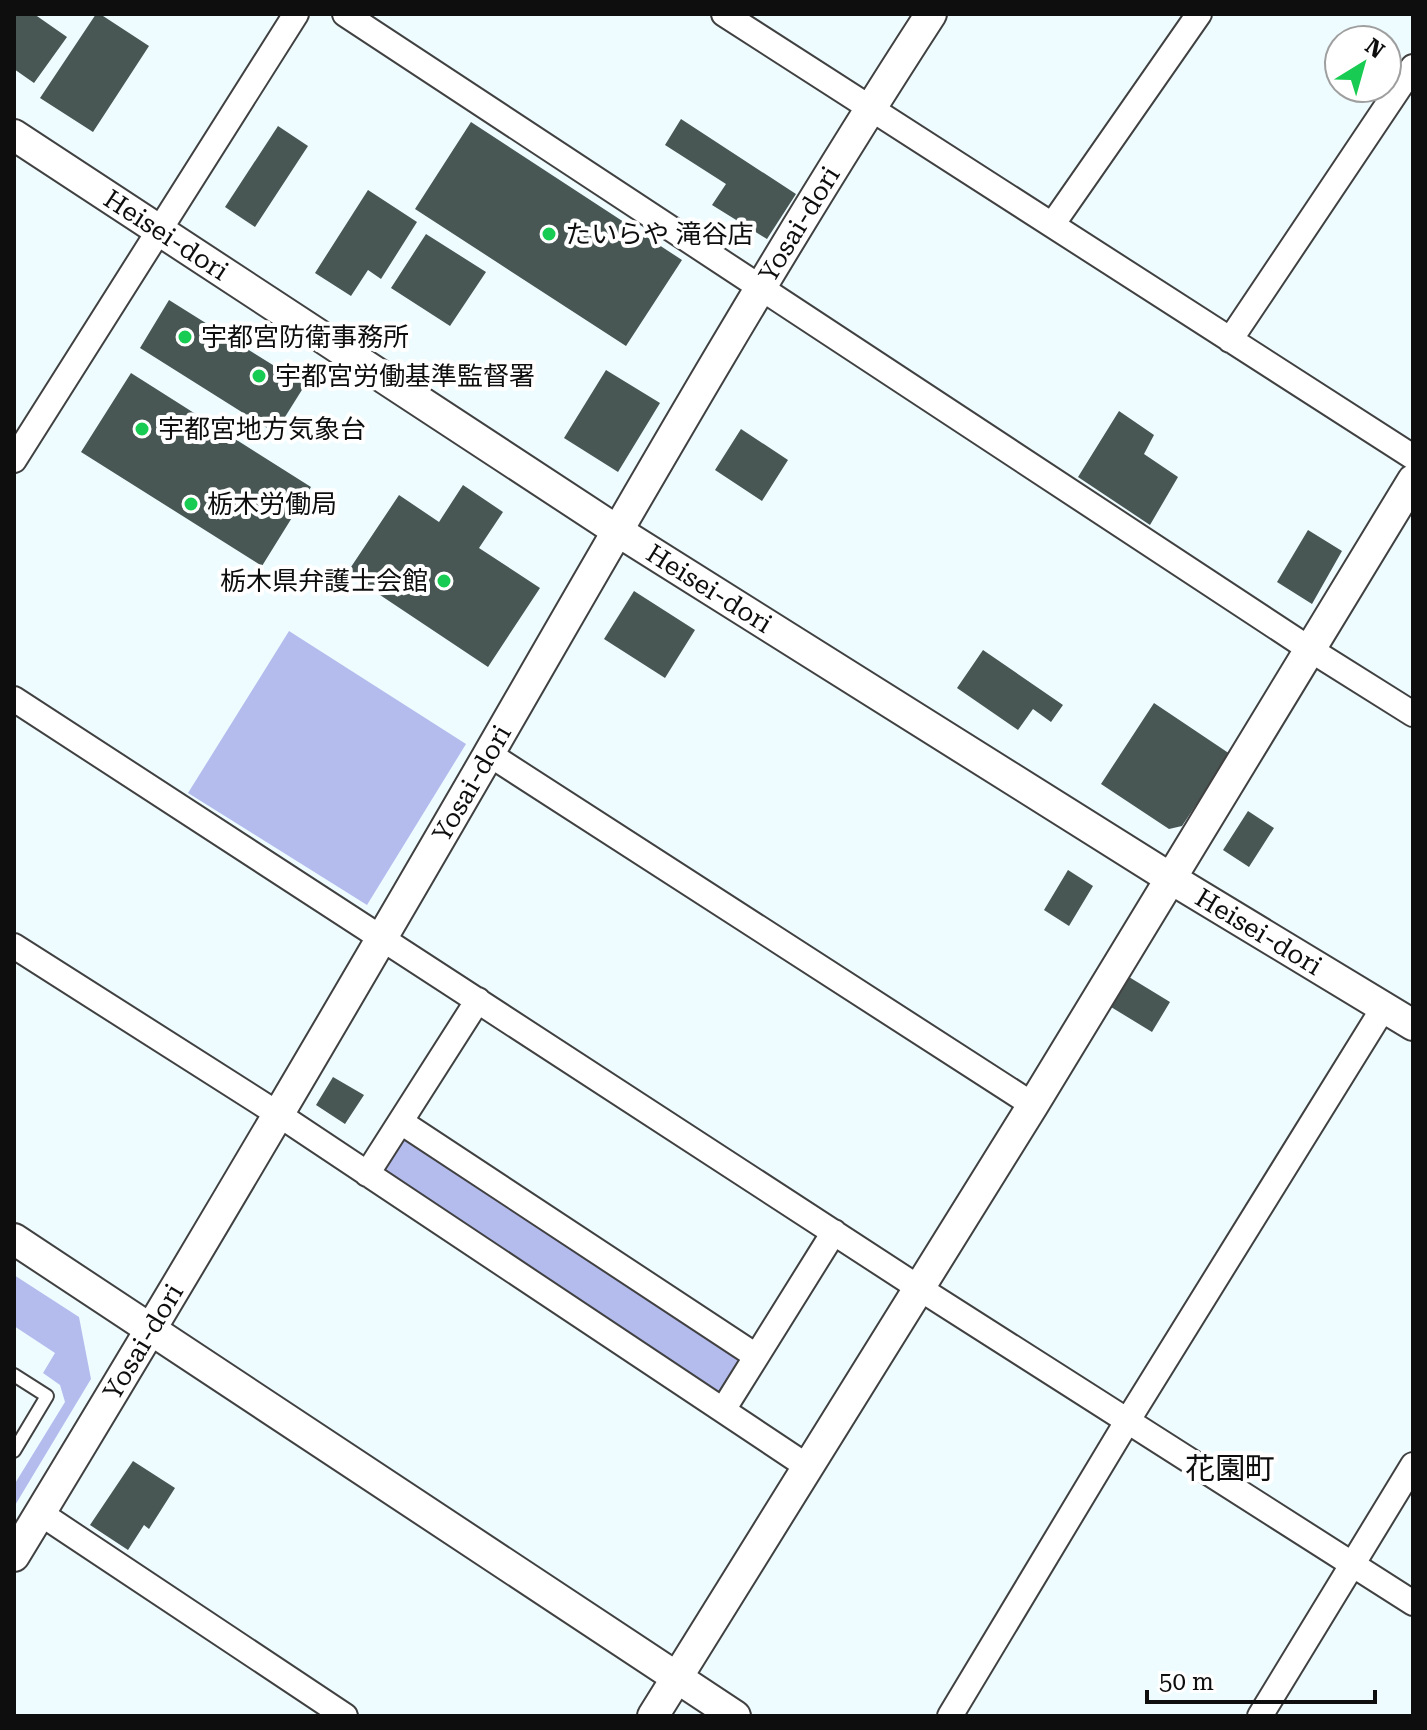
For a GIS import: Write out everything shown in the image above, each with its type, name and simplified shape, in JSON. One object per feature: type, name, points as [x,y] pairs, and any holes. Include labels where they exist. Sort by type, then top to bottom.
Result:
[{"type":"street","points":[[14,460],[296,14]]},
{"type":"street","points":[[345,14],[1413,714]]},
{"type":"street","points":[[653,1716],[1033,1105],[1311,650],[1412,460],[724,14]]},
{"type":"street","name":"Yosai-dori","points":[[14,1556],[152,1329],[489,754],[616,530],[870,108],[931,14]]},
{"type":"street","points":[[1052,225],[1199,14]]},
{"type":"street","points":[[1230,340],[1413,67]]},
{"type":"street","name":"Heisei-dori","points":[[14,135],[616,530],[1170,878],[1413,1025]]},
{"type":"street","points":[[14,699],[919,1288],[1413,1603]]},
{"type":"street","points":[[489,754],[1033,1105]]},
{"type":"street","points":[[14,946],[278,1114],[808,1467]]},
{"type":"street","points":[[367,1174],[478,1000]]},
{"type":"street","points":[[950,1716],[1128,1420],[1384,1007]]},
{"type":"street","points":[[401,1122],[756,1356]]},
{"type":"street","points":[[723,1410],[834,1232]]},
{"type":"street","points":[[14,1239],[735,1716]]},
{"type":"street","points":[[1260,1716],[1413,1465]]},
{"type":"street","points":[[40,1513],[345,1716]]},
{"type":"lane","points":[[14,1375],[47,1396],[14,1451]]},
{"type":"shaded area","points":[[289,631],[466,744],[367,905],[188,793]]},
{"type":"shaded area","points":[[403,1136],[743,1358],[722,1395],[381,1169]]},
{"type":"shaded area","points":[[14,1275],[79,1317],[91,1379],[14,1507],[14,1485],[65,1402],[60,1385],[43,1373],[55,1353],[14,1326]]},
{"type":"building","points":[[14,14],[34,14],[67,37],[34,83],[14,69]]},
{"type":"building","points":[[96,14],[149,46],[93,132],[40,98]]},
{"type":"building","points":[[681,119],[796,194],[767,239],[712,205],[726,184],[665,145]]},
{"type":"building","name":"たいらや 滝谷店","points":[[471,122],[682,260],[626,346],[415,209]]},
{"type":"building","points":[[278,126],[308,146],[255,227],[225,207]]},
{"type":"building","points":[[368,190],[417,222],[381,279],[368,270],[351,296],[315,273]]},
{"type":"building","points":[[426,234],[486,272],[450,326],[391,288]]},
{"type":"building","points":[[169,300],[305,385],[275,433],[140,348]]},
{"type":"building","points":[[606,370],[660,403],[618,472],[564,438]]},
{"type":"building","points":[[131,373],[311,487],[262,566],[81,452]]},
{"type":"building","points":[[1119,411],[1154,435],[1144,454],[1178,477],[1150,525],[1078,477]]},
{"type":"building","points":[[741,429],[788,460],[762,501],[715,470]]},
{"type":"building","name":"栃木県弁護士会館","points":[[463,485],[503,512],[479,548],[540,588],[488,667],[347,573],[399,495],[439,522]]},
{"type":"building","points":[[1308,530],[1342,551],[1312,604],[1277,582]]},
{"type":"building","points":[[634,591],[695,630],[665,678],[604,639]]},
{"type":"building","points":[[983,650],[1063,705],[1051,722],[1033,709],[1018,730],[957,688]]},
{"type":"building","points":[[1154,703],[1230,754],[1182,826],[1169,829],[1101,784]]},
{"type":"building","points":[[1248,811],[1274,828],[1249,867],[1223,850]]},
{"type":"building","points":[[1068,870],[1093,886],[1069,926],[1044,910]]},
{"type":"building","points":[[1129,977],[1170,1002],[1152,1032],[1111,1007]]},
{"type":"building","points":[[333,1077],[364,1095],[345,1124],[316,1105]]},
{"type":"building","points":[[133,1461],[175,1488],[149,1529],[144,1525],[128,1550],[90,1525]]},
{"type":"place","name":"たいらや 滝谷店","points":[[549,234]]},
{"type":"place","name":"宇都宮防衛事務所","points":[[185,337]]},
{"type":"place","name":"宇都宮労働基準監督署","points":[[259,376]]},
{"type":"place","name":"宇都宮地方気象台","points":[[142,429]]},
{"type":"place","name":"栃木労働局","points":[[191,504]]},
{"type":"place","name":"栃木県弁護士会館","points":[[444,581]]},
{"type":"district","name":"花園町","points":[[1230,1468]]}]
